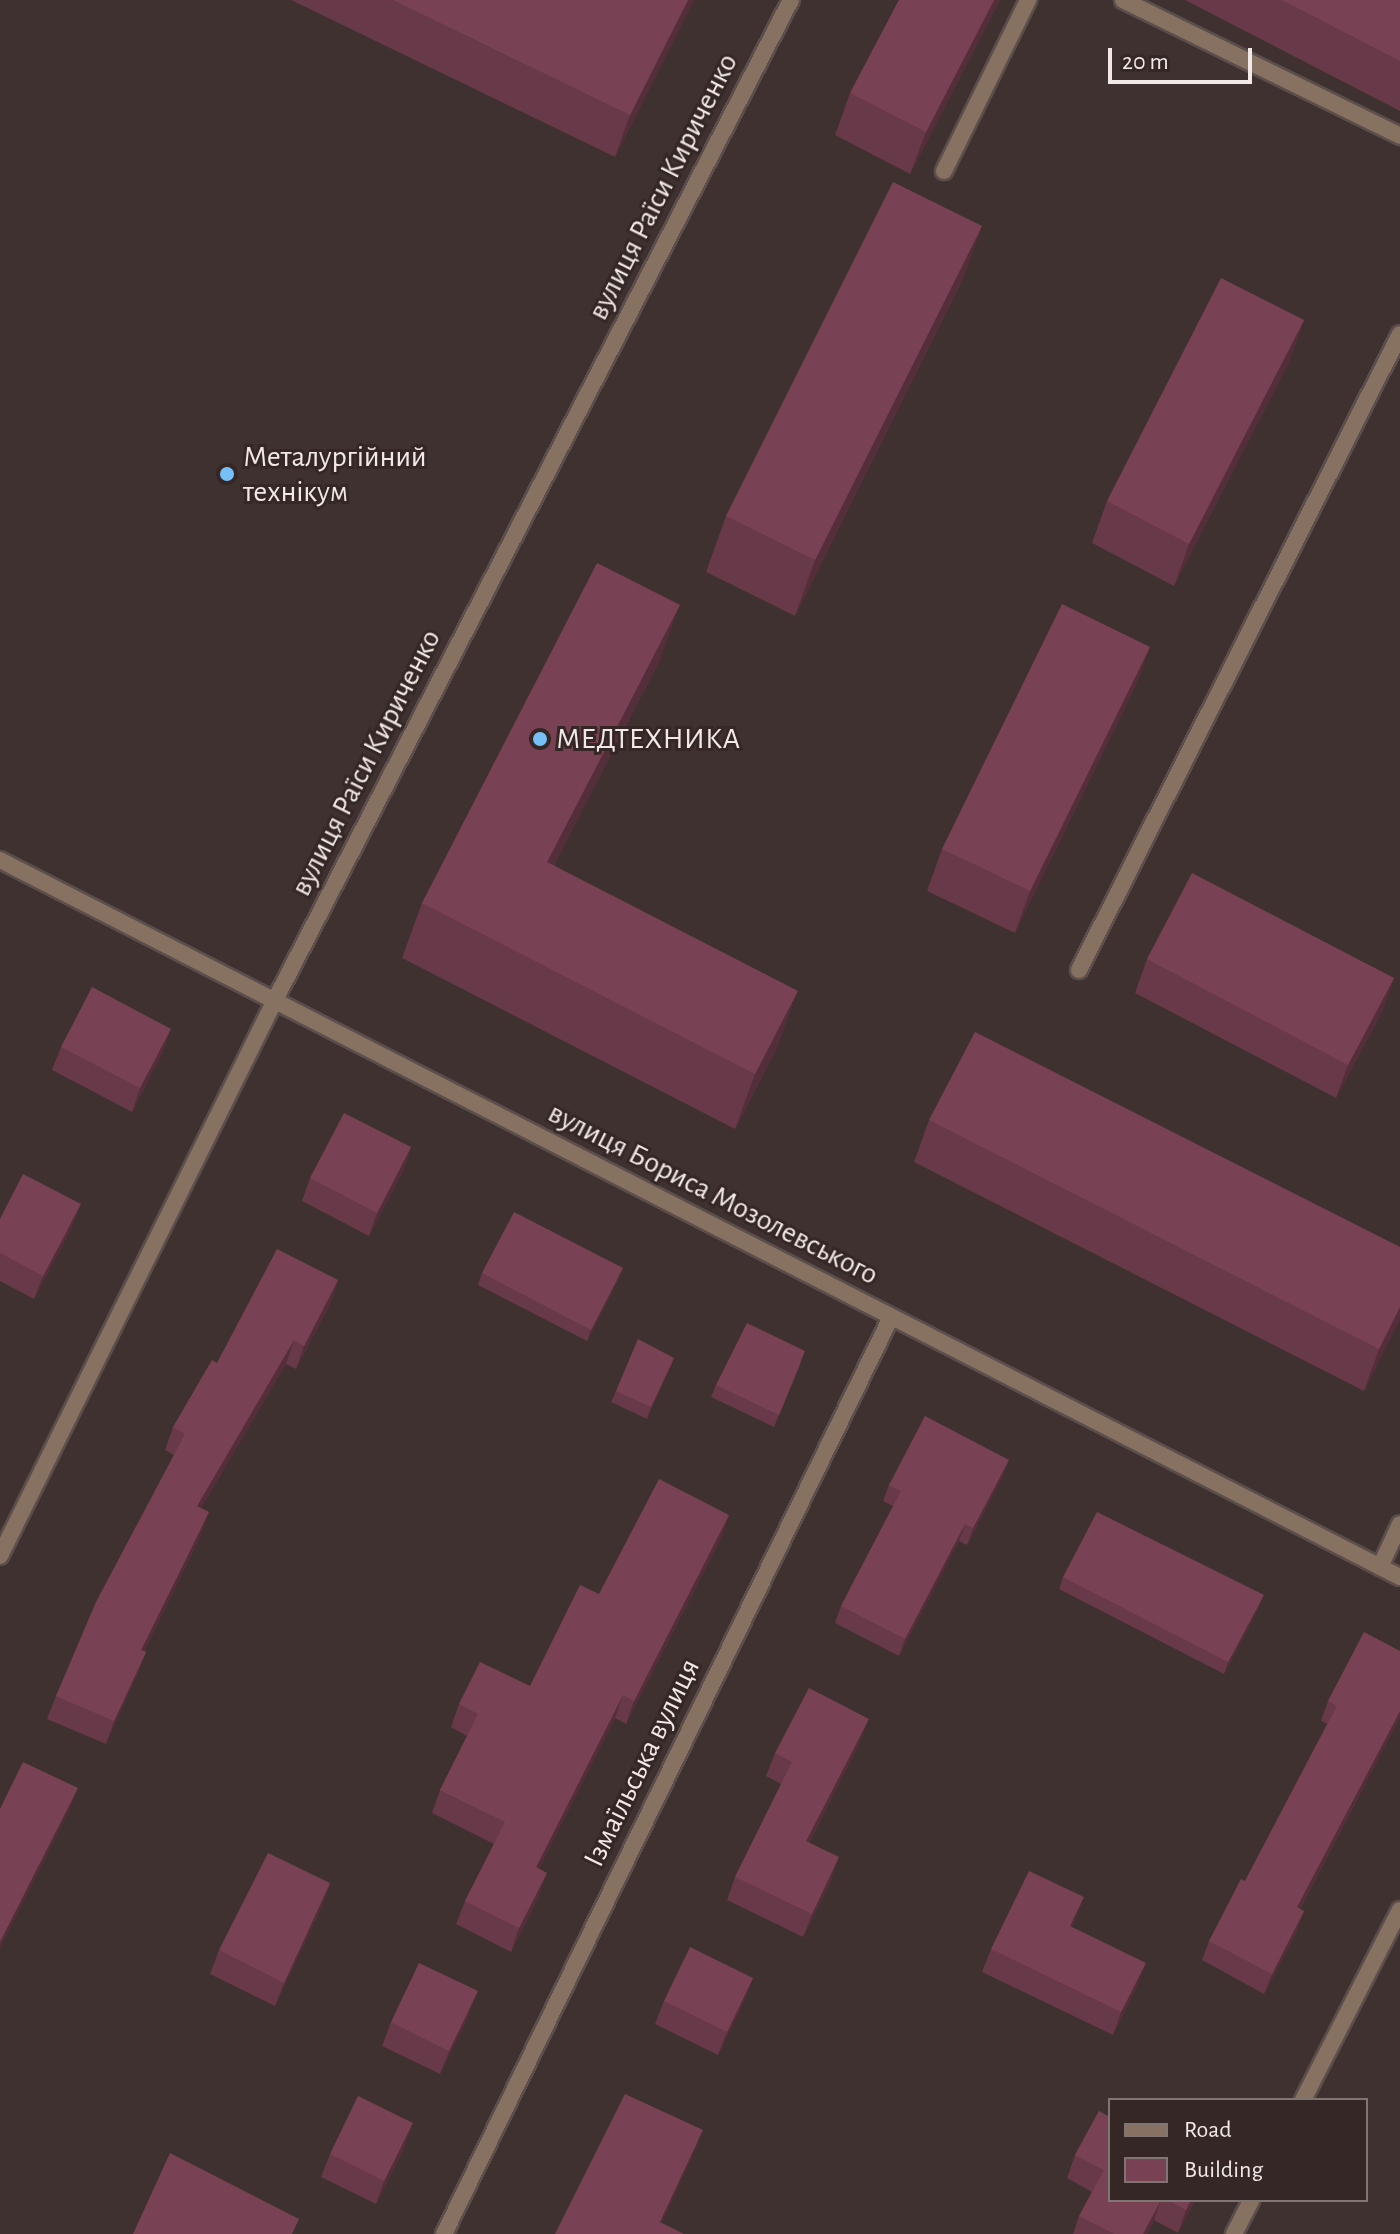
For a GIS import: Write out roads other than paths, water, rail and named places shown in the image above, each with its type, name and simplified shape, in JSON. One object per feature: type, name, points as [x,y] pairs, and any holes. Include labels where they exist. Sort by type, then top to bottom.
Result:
[{"type":"street","name":"вулиця Раїси Кириченко","points":[[0,1556],[275,1000],[791,0]]},
{"type":"street","points":[[944,171],[1028,0]]},
{"type":"street","points":[[1123,0],[1400,136]]},
{"type":"street","points":[[1079,970],[1400,334]]},
{"type":"street","name":"вулиця Бориса Мозолевського","points":[[0,860],[1400,1577]]},
{"type":"street","name":"Ізмаїльська вулиця","points":[[444,2234],[891,1317]]},
{"type":"street","points":[[1380,1567],[1400,1524]]},
{"type":"street","points":[[1304,2098],[1400,1910]]},
{"type":"street","points":[[1234,2234],[1250,2202]]},
{"type":"place","name":"Металургійний технікум","points":[[227,474]]},
{"type":"place","name":"МЕДТЕХНИКА","points":[[540,739]]}]
